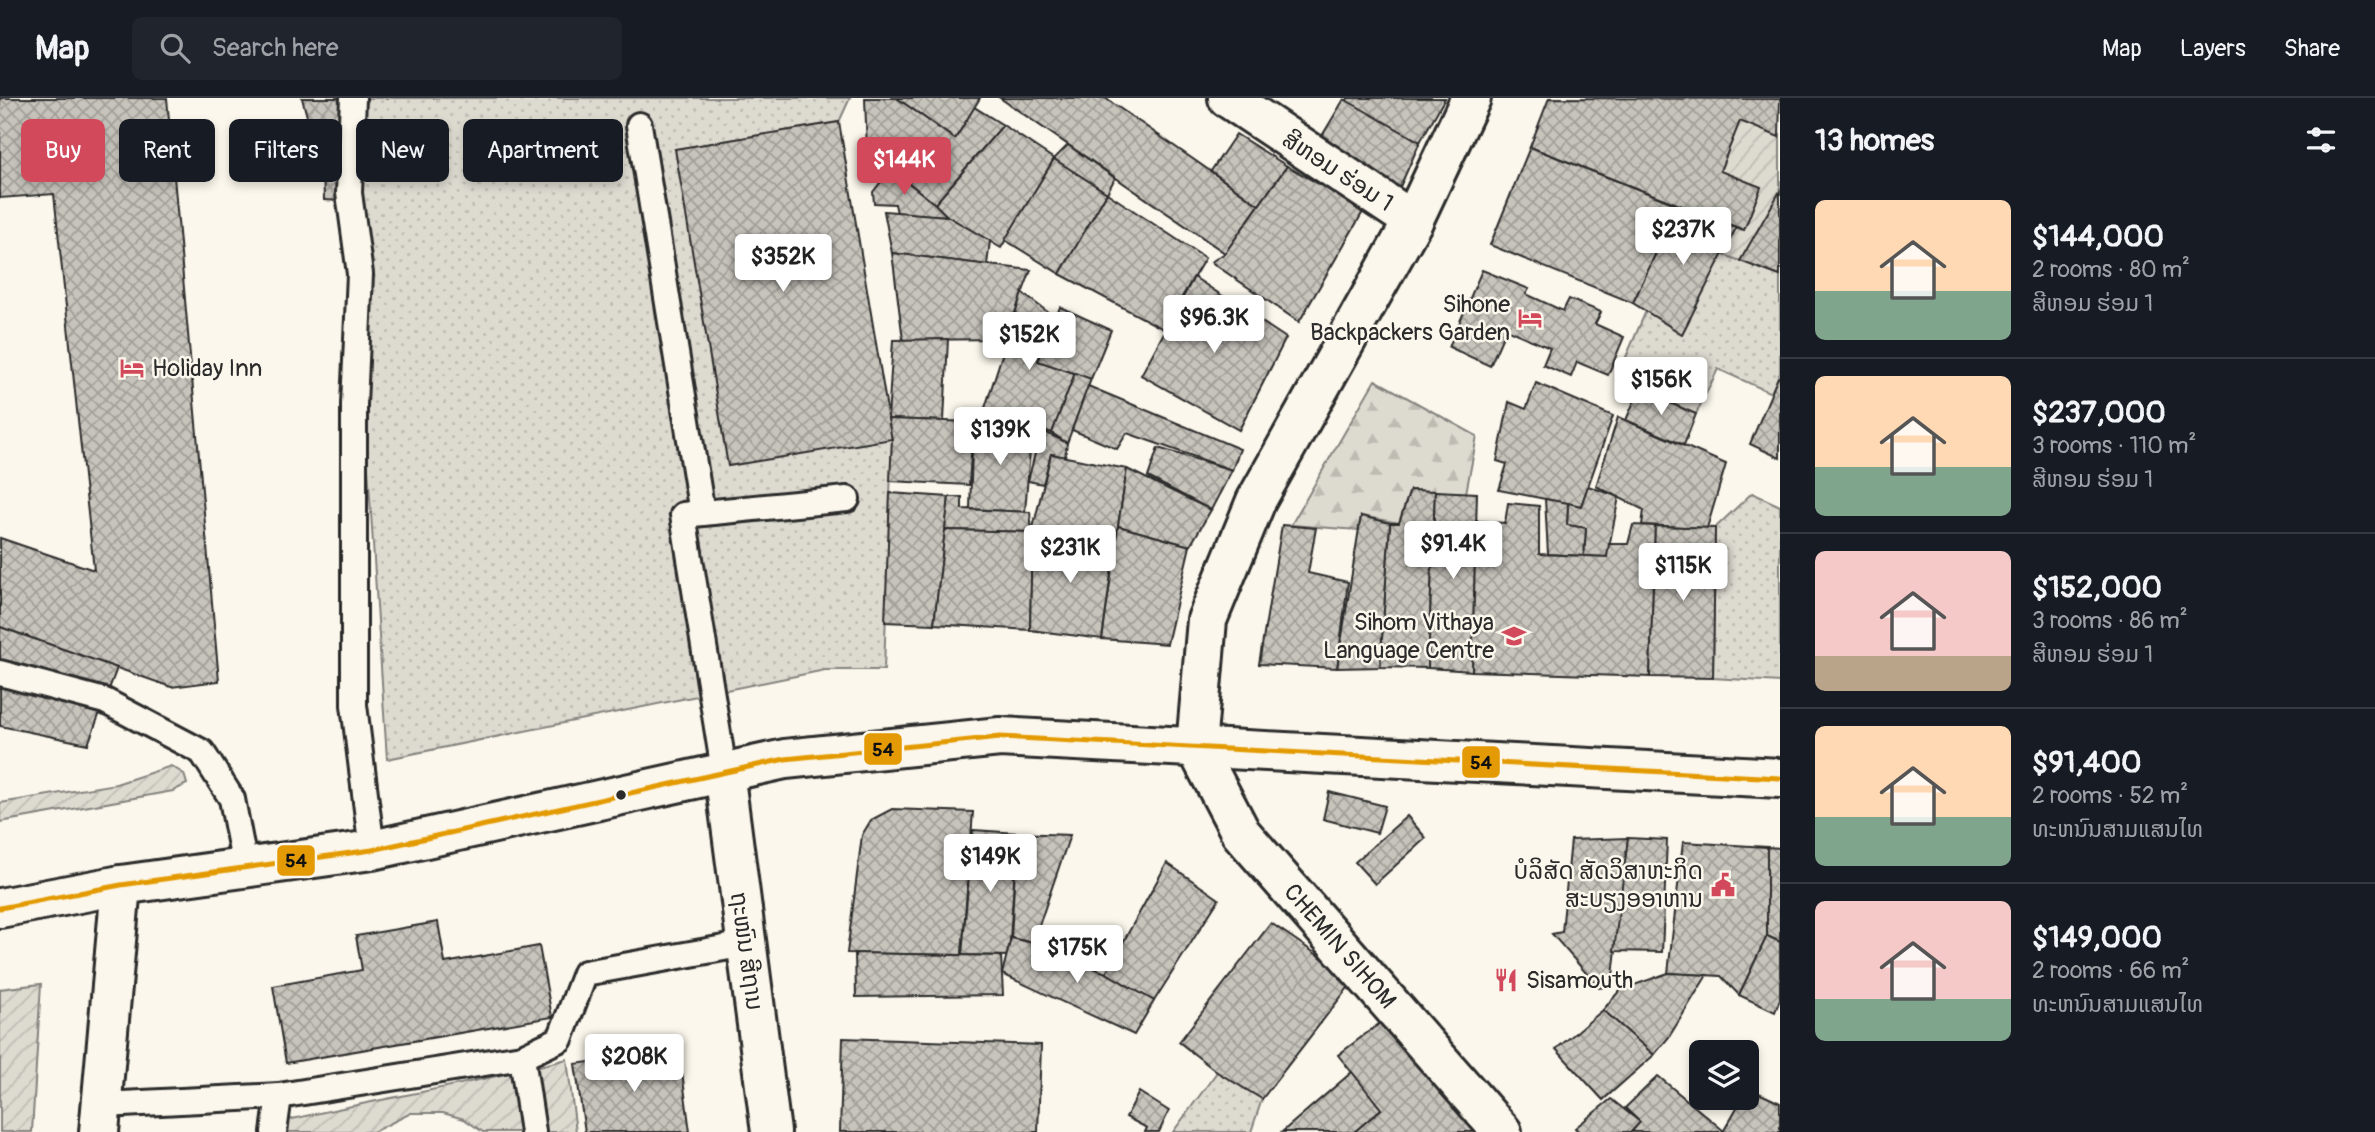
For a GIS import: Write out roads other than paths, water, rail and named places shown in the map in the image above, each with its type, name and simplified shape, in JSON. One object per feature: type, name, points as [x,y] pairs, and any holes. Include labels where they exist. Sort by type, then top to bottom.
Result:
[{"type":"main road","name":"ສີຫອມ ຮ່ອມ 1","points":[[1228,98],[1413,220]]},
{"type":"main road","points":[[1196,747],[1207,620],[1256,501],[1413,220],[1471,98]]},
{"type":"main road","points":[[0,908],[121,885],[372,850],[785,759],[1000,737],[1780,778]]},
{"type":"main road","name":"CHEMIN SIHOM","points":[[1196,747],[1241,833],[1502,1132]]},
{"type":"main road","name":"ຖະໜົນ ສີຖານ","points":[[724,771],[771,1132]]},
{"type":"main road","points":[[101,1118],[121,885]]},
{"type":"lane","points":[[352,98],[349,193],[360,274],[354,404],[354,705],[372,850]]},
{"type":"lane","points":[[639,125],[702,513]]},
{"type":"lane","points":[[724,771],[683,515],[848,499]]},
{"type":"lane","points":[[0,673],[105,701],[202,751],[232,799],[245,867]]},
{"type":"lane","points":[[101,1118],[279,1096],[522,1057],[560,1039],[585,973],[746,944]]},
{"type":"lane","points":[[522,1057],[533,1132]]},
{"type":"lane","points":[[274,1132],[279,1096]]},
{"type":"place","name":"Sihone Backpackers Garden","points":[[1530,318]]},
{"type":"place","name":"Holiday Inn","points":[[132,368]]},
{"type":"place","name":"Sihom Vithaya Language Centre","points":[[1514,636]]},
{"type":"place","name":"ບໍລິສັດ ສັດວິສາຫະກິດ ສະບຽງອອາຫານ","points":[[1723,885]]},
{"type":"place","name":"Sisamouth","points":[[1506,980]]}]
